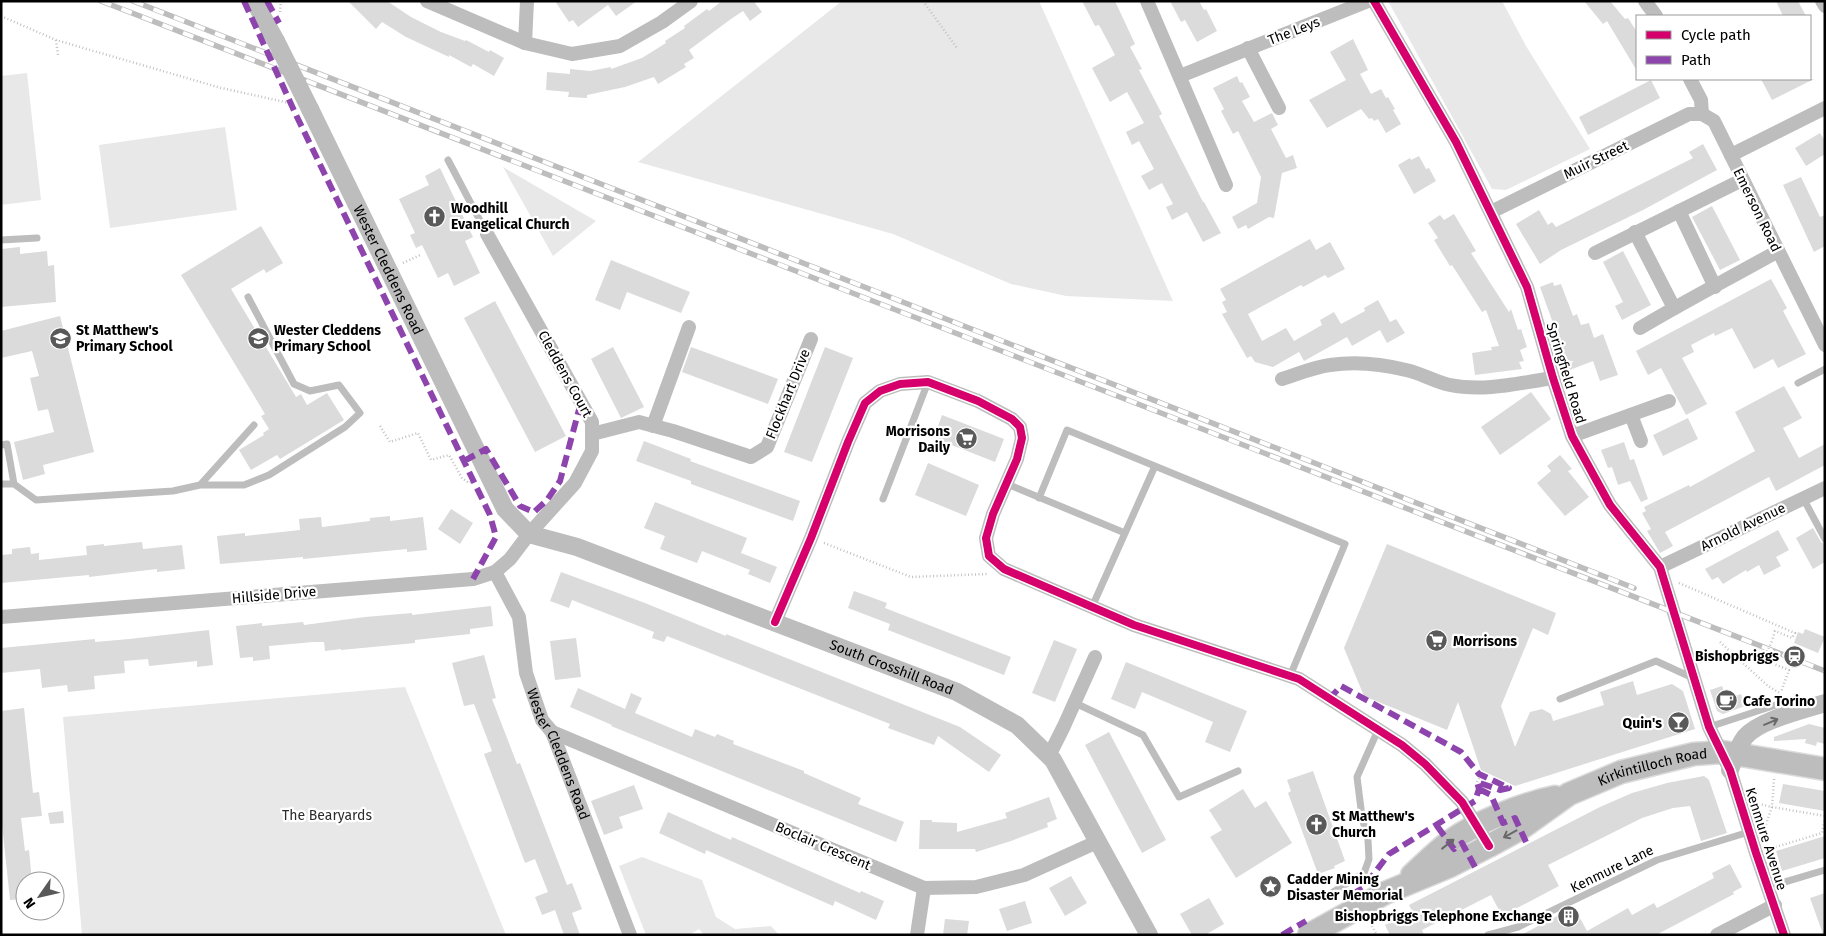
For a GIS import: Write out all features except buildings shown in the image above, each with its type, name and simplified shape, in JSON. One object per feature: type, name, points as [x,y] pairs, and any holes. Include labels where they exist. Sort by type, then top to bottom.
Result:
[{"type":"main road","name":"Kirkintilloch Road","points":[[1398,887],[1449,842],[1476,825],[1539,800],[1571,793],[1621,772],[1694,754],[1730,759],[1775,761],[1825,769]]},
{"type":"main road","name":"Kirkintilloch Road","points":[[1309,935],[1398,887],[1450,866],[1489,846],[1531,821],[1571,793]]},
{"type":"street","name":"Wester Cleddens Road","points":[[254,1],[310,109],[505,508],[529,534]]},
{"type":"street","points":[[426,1],[525,43],[572,54],[620,46],[662,22],[690,1]]},
{"type":"street","points":[[525,43],[527,1]]},
{"type":"street","points":[[1147,1],[1226,185]]},
{"type":"street","name":"The Leys","points":[[1180,76],[1368,1]]},
{"type":"street","name":"Springfield Road","points":[[1374,1],[1456,142],[1527,287],[1552,378],[1572,436],[1610,505],[1662,571],[1709,727],[1730,759]]},
{"type":"street","points":[[1646,1],[1655,15]]},
{"type":"street","points":[[1822,1],[1825,6]]},
{"type":"street","name":"The Leys","points":[[1248,48],[1279,108]]},
{"type":"street","points":[[1691,80],[1701,100],[1702,114]]},
{"type":"street","points":[[1731,155],[1825,108]]},
{"type":"street","name":"Muir Street","points":[[1491,212],[1689,114],[1702,114]]},
{"type":"street","name":"Emerson Road","points":[[1702,114],[1714,121],[1825,345]]},
{"type":"street","points":[[1595,253],[1742,180]]},
{"type":"street","points":[[1680,212],[1715,287]]},
{"type":"street","points":[[1635,232],[1674,308]]},
{"type":"street","name":"Cleddens Court","points":[[487,234],[592,422],[592,451],[575,483],[529,534]]},
{"type":"street","points":[[1640,328],[1778,251]]},
{"type":"street","points":[[653,426],[689,327]]},
{"type":"street","name":"Flockhart Drive","points":[[592,434],[638,422],[750,457],[767,447],[810,338]]},
{"type":"street","points":[[1282,379],[1329,365],[1366,363],[1408,370],[1450,385],[1477,388],[1552,378]]},
{"type":"street","points":[[775,622],[811,538],[865,402],[880,390],[900,384],[928,382],[978,401],[1012,419],[1020,427],[1022,438],[1017,459],[986,538],[989,556],[1004,569],[1134,624],[1299,679],[1402,745],[1425,764],[1462,802],[1489,846]]},
{"type":"street","points":[[1572,436],[1669,401]]},
{"type":"street","points":[[1631,415],[1641,441]]},
{"type":"street","name":"Arnold Avenue","points":[[1662,571],[1825,488]]},
{"type":"street","name":"Hillside Drive","points":[[1,617],[473,579],[495,572],[510,559],[529,534]]},
{"type":"street","name":"South Crosshill Road","points":[[529,534],[577,547],[957,692],[1017,725],[1053,760],[1149,935]]},
{"type":"street","name":"Wester Cleddens Road","points":[[495,572],[519,617],[526,673],[542,720],[552,732],[630,935]]},
{"type":"street","points":[[1048,756],[1075,703],[1095,657]]},
{"type":"street","points":[[1730,759],[1745,738],[1758,727],[1825,703]]},
{"type":"street","name":"Boclair Crescent","points":[[552,732],[924,888],[976,887],[1024,875],[1099,842]]},
{"type":"street","name":"Kenmure Avenue","points":[[1730,759],[1749,832],[1784,935]]},
{"type":"street","points":[[918,935],[924,888]]},
{"type":"street","points":[[1717,935],[1775,905]]},
{"type":"lane","points":[[448,160],[487,234]]},
{"type":"lane","points":[[1,240],[37,238]]},
{"type":"lane","points":[[1,484],[14,484],[36,500],[173,491],[200,484],[244,485],[269,475],[345,427],[360,413],[339,385],[310,391],[294,384],[248,297]]},
{"type":"lane","points":[[1798,383],[1825,369]]},
{"type":"lane","points":[[883,499],[928,382]]},
{"type":"lane","points":[[200,484],[254,425]]},
{"type":"lane","points":[[1039,498],[1067,430],[1345,544],[1290,676]]},
{"type":"lane","points":[[1,445],[7,444],[14,484]]},
{"type":"lane","points":[[1092,607],[1155,466]]},
{"type":"lane","points":[[1007,484],[1125,534]]},
{"type":"lane","points":[[1803,498],[1825,539]]},
{"type":"lane","points":[[1560,699],[1656,661],[1696,680]]},
{"type":"lane","points":[[1709,727],[1785,702]]},
{"type":"lane","points":[[1075,703],[1144,735],[1179,797],[1238,771]]},
{"type":"lane","points":[[1325,897],[1364,872],[1368,859],[1368,840],[1362,817],[1357,777],[1378,730]]},
{"type":"lane","name":"Kenmure Lane","points":[[1488,935],[1518,927],[1657,860],[1749,832]]},
{"type":"lane","points":[[1768,887],[1825,870]]},
{"type":"path","points":[[923,1],[957,48]]},
{"type":"path","points":[[1,16],[56,40],[221,88],[291,104]]},
{"type":"path","points":[[56,40],[58,55]]},
{"type":"path","points":[[388,269],[422,254]]},
{"type":"path","points":[[380,426],[390,442],[418,433],[431,460],[449,455],[462,478],[470,483],[473,481]]},
{"type":"path","points":[[811,538],[911,577],[984,575],[1004,569]]},
{"type":"path","points":[[1662,571],[1795,633],[1792,638],[1775,631],[1764,660],[1789,670],[1774,706]]},
{"type":"path","points":[[1720,642],[1768,686],[1780,693]]},
{"type":"path","points":[[1756,853],[1822,833],[1825,818],[1772,807],[1775,761]]},
{"type":"path","points":[[1477,782],[1481,775]]},
{"type":"green space","points":[[842,1],[1039,1],[1173,301],[1066,296],[1011,284],[893,234],[638,162]]},
{"type":"green space","points":[[1388,1],[1502,1],[1526,46],[1590,149],[1506,190],[1492,189]]},
{"type":"green space","points":[[27,73],[41,200],[1,205],[1,76]]},
{"type":"green space","points":[[225,127],[237,210],[110,228],[99,145]]},
{"type":"green space","points":[[503,167],[596,221],[553,256]]},
{"type":"green space","name":"The Bearyards","points":[[405,687],[506,935],[82,935],[63,717]]},
{"type":"green space","points":[[642,857],[702,880],[716,917],[735,929],[771,926],[779,935],[704,935],[699,929],[689,935],[646,935],[619,866]]},
{"type":"railway","points":[[101,1],[1825,671]]},
{"type":"railway","points":[[133,1],[1634,588]]},
{"type":"marked path","points":[[244,1],[297,117],[490,515],[496,537],[473,579]]},
{"type":"marked path","points":[[267,1],[279,23]]},
{"type":"marked path","points":[[464,461],[486,449],[520,506],[534,512],[547,500],[560,481],[581,402]]},
{"type":"marked path","points":[[1329,699],[1341,686],[1461,752],[1479,774],[1509,788],[1500,790],[1477,782],[1479,789],[1475,801],[1389,854],[1363,888],[1349,896]]},
{"type":"marked path","points":[[1479,789],[1491,795],[1503,823],[1515,818],[1526,842]]},
{"type":"marked path","points":[[1437,826],[1454,849],[1462,843],[1475,867]]},
{"type":"marked path","points":[[1282,935],[1306,921]]},
{"type":"cycle path","points":[[1374,1],[1456,142],[1527,287],[1572,436],[1610,505],[1660,567],[1709,727],[1730,770],[1784,935]]},
{"type":"cycle path","points":[[775,622],[865,403],[880,391],[900,384],[928,382],[978,401],[1012,419],[1020,427],[1022,438],[1017,459],[993,514],[986,538],[989,556],[1004,569],[1134,625],[1299,679],[1402,745],[1425,764],[1462,802],[1489,846]]},
{"type":"place","name":"Woodhill Evangelical Church","points":[[435,216]]},
{"type":"place","name":"St Matthew's Primary School","points":[[60,338]]},
{"type":"place","name":"Wester Cleddens Primary School","points":[[258,338]]},
{"type":"place","name":"Morrisons Daily","points":[[966,439]]},
{"type":"place","name":"Morrisons","points":[[1437,641]]},
{"type":"place","name":"Bishopbriggs","points":[[1795,656]]},
{"type":"place","name":"Cafe Torino","points":[[1727,701]]},
{"type":"place","name":"Quin's","points":[[1678,723]]},
{"type":"place","name":"St Matthew's Church","points":[[1316,824]]},
{"type":"place","name":"Cadder Mining Disaster Memorial","points":[[1271,887]]},
{"type":"place","name":"Bishopbriggs Telephone Exchange","points":[[1568,916]]}]
